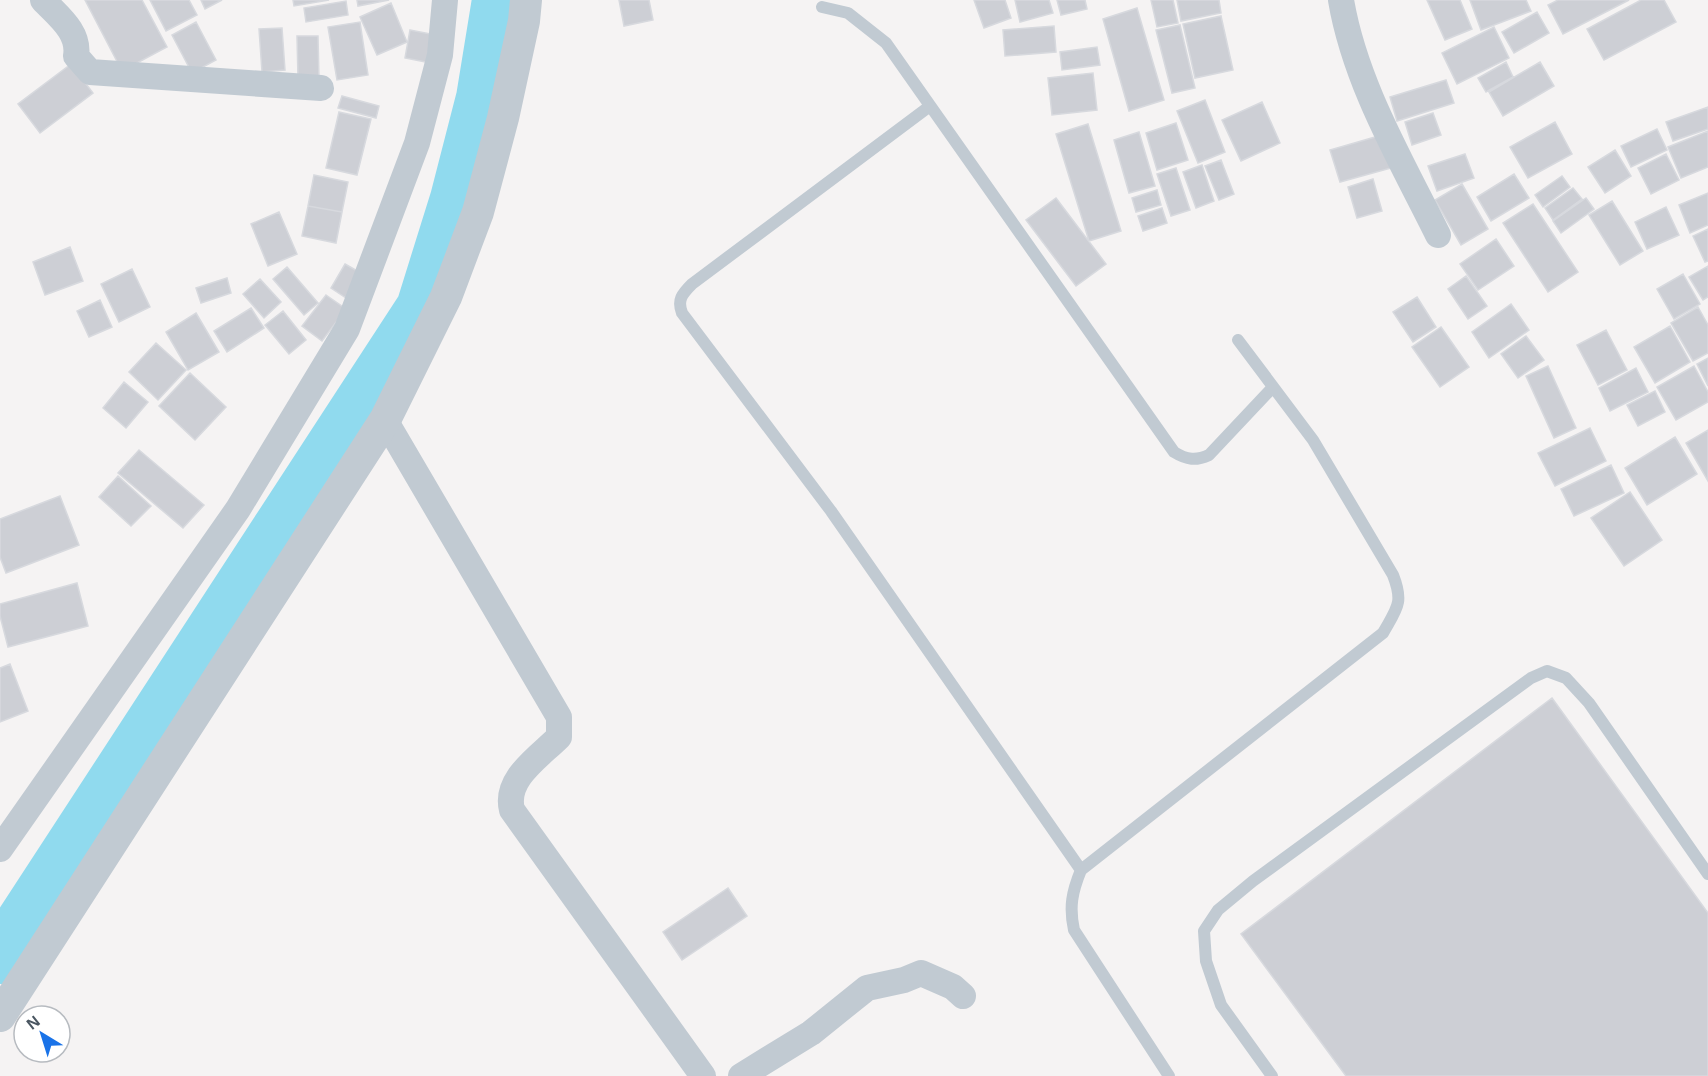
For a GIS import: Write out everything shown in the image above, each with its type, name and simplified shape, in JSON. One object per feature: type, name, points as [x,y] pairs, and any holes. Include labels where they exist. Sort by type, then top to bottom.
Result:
[{"type":"street","points":[[44,0],[72,32],[83,64],[321,88]]},
{"type":"street","points":[[0,849],[238,509],[347,329],[417,143],[440,55],[445,0]]},
{"type":"street","points":[[0,1016],[385,420],[446,297],[478,212],[503,118],[524,21],[526,0]]},
{"type":"street","points":[[1341,0],[1347,38],[1389,135],[1438,235]]},
{"type":"street","points":[[385,420],[559,717],[559,737],[518,778],[511,789],[509,798],[512,810],[703,1076]]},
{"type":"street","points":[[741,1076],[811,1033],[867,988],[904,980],[921,973],[953,987],[963,996]]},
{"type":"lane","points":[[822,7],[848,13],[886,43],[1174,452],[1185,458],[1200,459],[1209,455],[1273,387]]},
{"type":"lane","points":[[930,106],[692,284],[682,294],[679,304],[682,313],[831,511],[1081,870]]},
{"type":"lane","points":[[1169,1076],[1074,930],[1070,912],[1072,893],[1081,870],[1383,633],[1396,611],[1400,593],[1392,575],[1313,440],[1238,340]]},
{"type":"lane","points":[[1272,1076],[1221,1005],[1206,961],[1204,931],[1218,910],[1253,880],[1531,678],[1547,671],[1566,678],[1589,703],[1708,874]]},
{"type":"building","points":[[85,0],[142,0],[167,47],[122,71]]},
{"type":"building","points":[[150,0],[189,0],[197,15],[166,31]]},
{"type":"building","points":[[201,0],[222,0],[205,9]]},
{"type":"building","points":[[293,0],[329,0],[294,6]]},
{"type":"building","points":[[357,0],[389,0],[358,6]]},
{"type":"building","points":[[619,0],[649,0],[653,20],[624,26]]},
{"type":"building","points":[[974,0],[1005,0],[1011,18],[984,28]]},
{"type":"building","points":[[1015,0],[1049,0],[1053,13],[1020,22]]},
{"type":"building","points":[[1057,0],[1085,0],[1087,9],[1061,15]]},
{"type":"building","points":[[1151,0],[1173,0],[1178,23],[1157,27]]},
{"type":"building","points":[[1177,0],[1219,0],[1221,13],[1181,21]]},
{"type":"building","points":[[1427,0],[1460,0],[1472,29],[1445,40]]},
{"type":"building","points":[[1470,0],[1526,0],[1531,11],[1481,30]]},
{"type":"building","points":[[1558,0],[1629,0],[1563,34],[1548,5]]},
{"type":"building","points":[[1641,0],[1664,0],[1676,22],[1604,60],[1587,29]]},
{"type":"building","points":[[346,1],[348,15],[306,22],[304,8]]},
{"type":"building","points":[[391,3],[407,42],[377,55],[360,17]]},
{"type":"building","points":[[1137,8],[1164,100],[1129,111],[1103,19]]},
{"type":"building","points":[[1537,12],[1549,33],[1514,53],[1502,32]]},
{"type":"building","points":[[1221,16],[1233,70],[1195,78],[1183,24]]},
{"type":"building","points":[[196,22],[216,60],[192,73],[172,35]]},
{"type":"building","points":[[360,22],[368,75],[337,80],[328,27]]},
{"type":"building","points":[[1180,25],[1195,88],[1172,93],[1156,30]]},
{"type":"building","points":[[1054,26],[1056,52],[1005,56],[1003,30]]},
{"type":"building","points":[[1494,27],[1509,58],[1457,84],[1442,53]]},
{"type":"building","points":[[282,28],[285,70],[262,72],[259,29]]},
{"type":"building","points":[[410,30],[436,35],[431,63],[405,58]]},
{"type":"building","points":[[297,36],[318,36],[319,79],[298,79]]},
{"type":"building","points":[[1097,47],[1100,65],[1062,70],[1060,52]]},
{"type":"building","points":[[1506,62],[1513,77],[1486,92],[1478,78]]},
{"type":"building","points":[[1540,62],[1554,86],[1503,116],[1489,92]]},
{"type":"building","points":[[71,64],[93,93],[40,133],[18,104]]},
{"type":"building","points":[[1093,73],[1097,110],[1052,115],[1048,78]]},
{"type":"building","points":[[1446,80],[1454,103],[1397,121],[1390,97]]},
{"type":"building","points":[[342,96],[379,106],[376,118],[338,108]]},
{"type":"building","points":[[1205,100],[1225,152],[1198,163],[1177,111]]},
{"type":"building","points":[[1262,102],[1280,143],[1241,161],[1222,120]]},
{"type":"building","points":[[1708,107],[1708,129],[1673,141],[1666,122]]},
{"type":"building","points":[[339,112],[371,119],[357,175],[326,168]]},
{"type":"building","points":[[1433,113],[1441,135],[1412,145],[1405,122]]},
{"type":"building","points":[[1555,122],[1572,154],[1528,178],[1510,147]]},
{"type":"building","points":[[1176,123],[1188,160],[1157,170],[1146,133]]},
{"type":"building","points":[[1088,124],[1121,231],[1089,241],[1056,134]]},
{"type":"building","points":[[1657,129],[1667,150],[1631,167],[1621,146]]},
{"type":"building","points":[[1708,131],[1708,167],[1681,178],[1668,147]]},
{"type":"building","points":[[1139,132],[1155,186],[1129,193],[1114,140]]},
{"type":"building","points":[[1382,135],[1391,168],[1340,182],[1330,150]]},
{"type":"building","points":[[1615,150],[1631,176],[1605,193],[1588,167]]},
{"type":"building","points":[[1465,154],[1474,178],[1437,191],[1428,166]]},
{"type":"building","points":[[1666,154],[1679,180],[1651,194],[1638,168]]},
{"type":"building","points":[[1221,160],[1234,194],[1219,200],[1205,166]]},
{"type":"building","points":[[1202,165],[1214,201],[1196,208],[1183,172]]},
{"type":"building","points":[[1176,168],[1190,210],[1171,216],[1157,174]]},
{"type":"building","points":[[1514,174],[1529,198],[1491,221],[1477,197]]},
{"type":"building","points":[[314,175],[348,182],[342,212],[308,206]]},
{"type":"building","points":[[1562,176],[1570,187],[1543,207],[1535,195]]},
{"type":"building","points":[[1373,179],[1382,211],[1357,218],[1348,187]]},
{"type":"building","points":[[1462,184],[1488,229],[1461,245],[1435,200]]},
{"type":"building","points":[[1573,188],[1582,199],[1553,220],[1545,208]]},
{"type":"building","points":[[1157,190],[1161,205],[1136,212],[1132,198]]},
{"type":"building","points":[[1708,193],[1708,225],[1690,233],[1679,205]]},
{"type":"building","points":[[1056,198],[1106,264],[1076,286],[1026,220]]},
{"type":"building","points":[[1586,198],[1594,209],[1561,233],[1553,221]]},
{"type":"building","points":[[1612,201],[1643,251],[1620,265],[1589,215]]},
{"type":"building","points":[[1533,204],[1578,272],[1548,292],[1503,223]]},
{"type":"building","points":[[308,206],[342,212],[336,243],[302,236]]},
{"type":"building","points":[[1666,207],[1679,235],[1647,249],[1635,222]]},
{"type":"building","points":[[1162,208],[1167,223],[1143,231],[1138,216]]},
{"type":"building","points":[[279,212],[297,254],[268,266],[251,224]]},
{"type":"building","points":[[1708,229],[1708,261],[1705,262],[1693,236]]},
{"type":"building","points":[[1496,239],[1514,266],[1478,290],[1460,264]]},
{"type":"building","points":[[70,247],[83,281],[45,295],[33,262]]},
{"type":"building","points":[[345,264],[361,273],[346,298],[331,288]]},
{"type":"building","points":[[1708,266],[1708,297],[1703,300],[1689,277]]},
{"type":"building","points":[[287,267],[318,303],[304,315],[273,279]]},
{"type":"building","points":[[132,269],[150,307],[119,322],[101,284]]},
{"type":"building","points":[[1683,274],[1700,304],[1674,319],[1657,289]]},
{"type":"building","points":[[1466,276],[1487,306],[1468,319],[1448,289]]},
{"type":"building","points":[[227,278],[231,293],[201,303],[196,288]]},
{"type":"building","points":[[260,279],[281,302],[264,318],[243,294]]},
{"type":"building","points":[[326,295],[346,309],[322,341],[302,326]]},
{"type":"building","points":[[1417,297],[1436,327],[1413,342],[1393,312]]},
{"type":"building","points":[[100,300],[112,327],[89,337],[77,311]]},
{"type":"building","points":[[1511,304],[1529,330],[1489,358],[1472,332]]},
{"type":"building","points":[[1698,307],[1708,325],[1708,353],[1693,361],[1671,323]]},
{"type":"building","points":[[251,308],[264,328],[227,352],[214,331]]},
{"type":"building","points":[[283,311],[306,340],[289,354],[265,325]]},
{"type":"building","points":[[196,313],[219,352],[188,370],[166,332]]},
{"type":"building","points":[[1670,326],[1690,362],[1655,383],[1634,347]]},
{"type":"building","points":[[1441,327],[1469,367],[1440,387],[1412,347]]},
{"type":"building","points":[[1606,330],[1627,370],[1598,385],[1577,345]]},
{"type":"building","points":[[1526,336],[1544,360],[1518,378],[1501,354]]},
{"type":"building","points":[[156,343],[186,370],[158,400],[129,372]]},
{"type":"building","points":[[1708,358],[1708,386],[1697,364]]},
{"type":"building","points":[[1548,366],[1576,428],[1554,438],[1526,376]]},
{"type":"building","points":[[1694,366],[1708,392],[1708,402],[1676,420],[1657,387]]},
{"type":"building","points":[[1636,368],[1648,392],[1610,411],[1599,388]]},
{"type":"building","points":[[190,373],[226,407],[195,440],[159,406]]},
{"type":"building","points":[[124,382],[148,402],[126,428],[103,408]]},
{"type":"building","points":[[1655,391],[1665,412],[1638,426],[1627,405]]},
{"type":"building","points":[[1590,428],[1606,461],[1555,486],[1538,453]]},
{"type":"building","points":[[1708,430],[1708,481],[1686,443]]},
{"type":"building","points":[[1675,437],[1697,474],[1647,505],[1625,468]]},
{"type":"building","points":[[139,450],[204,505],[183,528],[118,473]]},
{"type":"building","points":[[1611,465],[1624,493],[1574,516],[1561,489]]},
{"type":"building","points":[[118,476],[151,506],[131,526],[99,497]]},
{"type":"building","points":[[1630,492],[1662,540],[1624,566],[1591,518]]},
{"type":"building","points":[[60,496],[79,545],[6,573],[0,557],[0,519]]},
{"type":"building","points":[[77,583],[88,626],[8,647],[0,616],[0,604]]},
{"type":"building","points":[[10,664],[28,711],[0,722],[0,668]]},
{"type":"building","points":[[1552,698],[1708,913],[1708,1076],[1346,1076],[1241,934]]},
{"type":"building","points":[[728,888],[747,916],[682,960],[663,932]]},
{"type":"waterway","points":[[0,957],[423,308],[457,199],[483,98],[499,0]]}]
